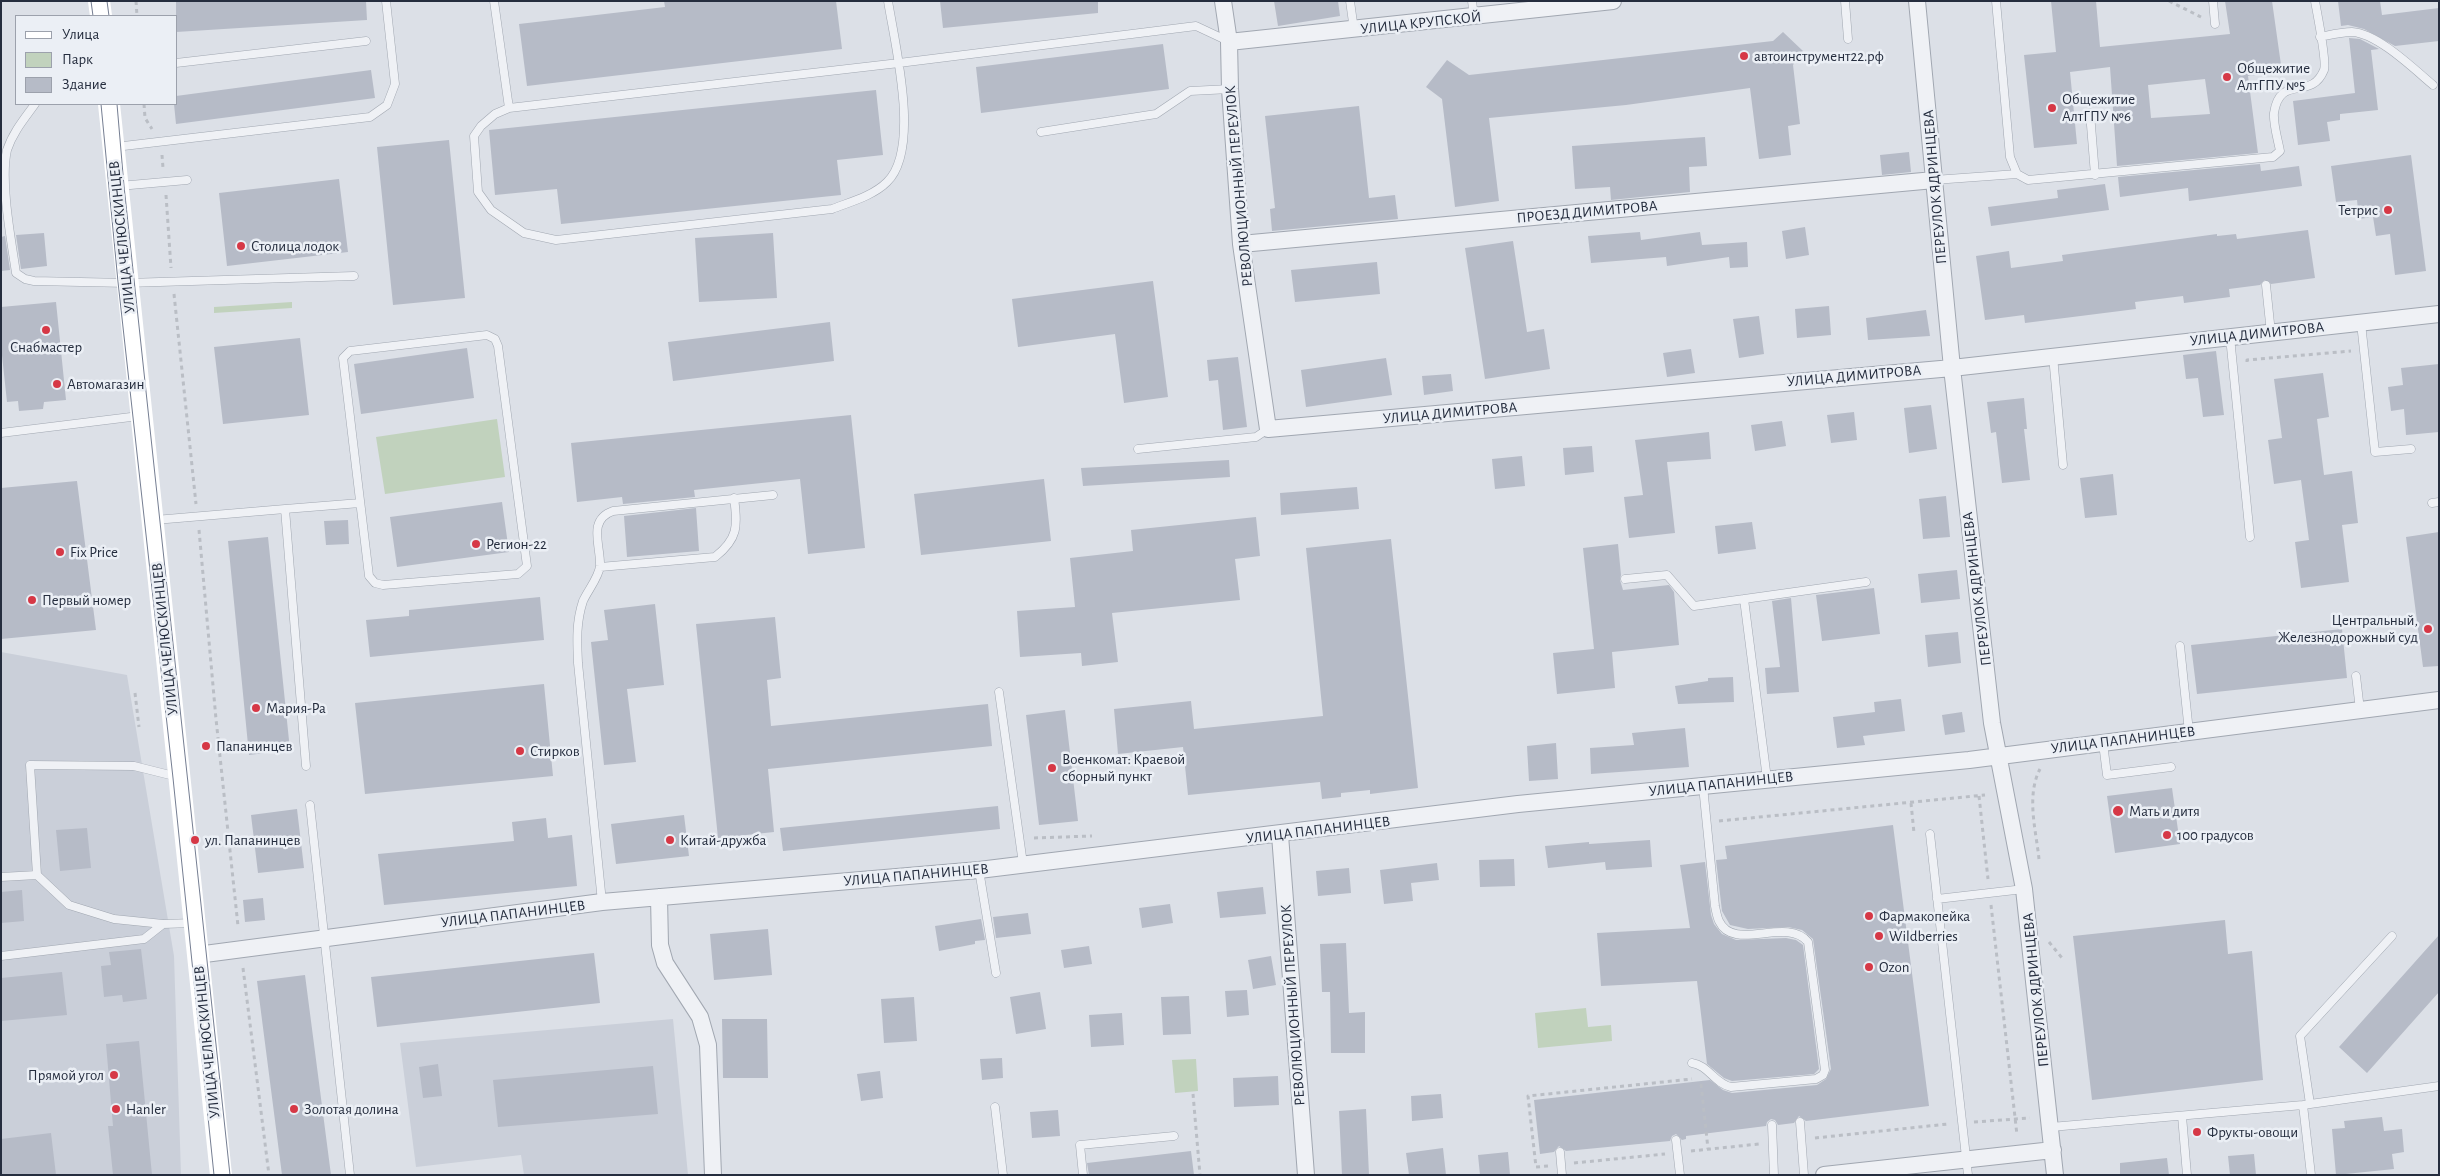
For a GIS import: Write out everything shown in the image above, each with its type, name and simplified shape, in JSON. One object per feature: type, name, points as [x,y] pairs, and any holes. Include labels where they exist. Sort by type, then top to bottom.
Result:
[{"type":"main road","name":"УЛИЦА ЧЕЛЮСКИНЦЕВ","points":[[109,105],[221,1175]]},
{"type":"street","name":"РЕВОЛЮЦИОННЫЙ ПЕРЕУЛОК","points":[[1222,1],[1229,42],[1230,89],[1241,244],[1268,429]]},
{"type":"street","name":"УЛИЦА КРУПСКОЙ","points":[[1229,42],[1354,30],[1473,9],[1613,1]]},
{"type":"street","name":"ПЕРЕУЛОК ЯДРИНЦЕВА","points":[[1917,1],[1952,368],[1992,723],[2024,889],[2056,1175]]},
{"type":"street","name":"ПРОЕЗД ДИМИТРОВА","points":[[1241,244],[1934,180]]},
{"type":"street","name":"УЛИЦА ДИМИТРОВА","points":[[1268,429],[1952,368],[2439,314]]},
{"type":"street","name":"УЛИЦА ПАПАНИНЦЕВ","points":[[198,954],[602,902],[979,870],[1280,835],[1518,804],[1969,760],[2439,700]]},
{"type":"street","name":"РЕВОЛЮЦИОННЫЙ ПЕРЕУЛОК","points":[[1280,835],[1306,1175]]},
{"type":"street","points":[[659,897],[660,945],[665,963],[700,1017],[708,1045],[713,1175]]},
{"type":"street","points":[[1824,1175],[1967,1167],[2054,1150]]},
{"type":"lane","points":[[112,147],[370,116],[387,104],[395,84],[386,1]]},
{"type":"lane","points":[[494,1],[509,108]]},
{"type":"lane","points":[[888,1],[899,64],[904,142],[898,167],[886,183],[860,199],[832,209],[556,240],[524,233],[491,210],[478,192],[474,136],[481,126],[495,114],[509,108],[899,64],[1196,26],[1229,42]]},
{"type":"lane","points":[[1350,1],[1354,30]]},
{"type":"lane","points":[[1845,1],[1848,39]]},
{"type":"lane","points":[[1996,1],[2010,157],[2017,174]]},
{"type":"lane","points":[[2213,1],[2215,24]]},
{"type":"lane","points":[[1934,180],[2017,174],[2028,180],[2273,158],[2280,151],[2274,114],[2280,95],[2287,90],[2308,88],[2317,82],[2325,68],[2315,1]]},
{"type":"lane","points":[[2320,37],[2352,32],[2364,35],[2381,44],[2433,85]]},
{"type":"lane","points":[[178,63],[366,41]]},
{"type":"lane","points":[[1041,132],[1156,114],[1190,91],[1230,89]]},
{"type":"lane","points":[[34,105],[14,133],[7,150],[4,166],[4,184],[16,273],[31,281],[127,283],[172,280],[354,276]]},
{"type":"lane","points":[[2090,113],[2095,175]]},
{"type":"lane","points":[[117,186],[187,180]]},
{"type":"lane","points":[[2266,285],[2271,333]]},
{"type":"lane","points":[[2361,323],[2375,452],[2411,448]]},
{"type":"lane","points":[[487,335],[492,337],[498,346],[528,561],[525,570],[518,574],[379,584],[369,576],[360,503],[343,361],[345,355],[350,351],[487,335]]},
{"type":"lane","points":[[2230,337],[2250,537]]},
{"type":"lane","points":[[2053,356],[2063,465]]},
{"type":"lane","points":[[1,433],[141,416]]},
{"type":"lane","points":[[1138,449],[1256,437],[1268,429]]},
{"type":"lane","points":[[602,902],[578,663],[577,626],[584,599],[600,567],[596,532],[601,518],[607,513],[773,495]]},
{"type":"lane","points":[[600,567],[715,557],[726,548],[734,537],[737,523],[734,498]]},
{"type":"lane","points":[[152,520],[360,503]]},
{"type":"lane","points":[[285,510],[306,766]]},
{"type":"lane","points":[[1625,579],[1667,576],[1694,606],[1866,582]]},
{"type":"lane","points":[[1744,599],[1767,779]]},
{"type":"lane","points":[[2180,646],[2189,732]]},
{"type":"lane","points":[[2356,676],[2360,710]]},
{"type":"lane","points":[[999,692],[1023,864]]},
{"type":"lane","points":[[2103,743],[2107,776],[2171,767]]},
{"type":"lane","points":[[180,777],[173,778],[134,766],[30,765],[37,875],[69,905],[114,919],[163,924],[194,922]]},
{"type":"lane","points":[[1692,1063],[1700,1065],[1720,1083],[1730,1088],[1816,1079],[1823,1075],[1825,1070],[1808,942],[1803,936],[1790,932],[1740,936],[1728,931],[1719,922],[1715,906],[1704,786]]},
{"type":"lane","points":[[310,805],[350,1175]]},
{"type":"lane","points":[[1930,834],[1967,1167]]},
{"type":"lane","points":[[979,870],[996,973]]},
{"type":"lane","points":[[1,877],[37,875]]},
{"type":"lane","points":[[1937,899],[2024,889]]},
{"type":"lane","points":[[1,956],[144,939],[163,924]]},
{"type":"lane","points":[[2310,1175],[2300,1036],[2392,936]]},
{"type":"lane","points":[[2051,1122],[2182,1116],[2306,1104],[2439,1086]]},
{"type":"lane","points":[[995,1107],[1003,1175]]},
{"type":"lane","points":[[2182,1116],[2187,1175]]},
{"type":"lane","points":[[1800,1122],[1804,1175]]},
{"type":"lane","points":[[1772,1125],[1774,1175]]},
{"type":"lane","points":[[1083,1175],[1080,1145],[1174,1136]]},
{"type":"lane","points":[[1676,1140],[1680,1175]]},
{"type":"lane","points":[[1560,1152],[1562,1175]]},
{"type":"path","points":[[136,1],[137,15]]},
{"type":"path","points":[[2169,1],[2215,24]]},
{"type":"path","points":[[144,105],[145,118],[161,142],[172,280],[198,517],[216,719],[238,926]]},
{"type":"path","points":[[2247,365],[2247,360],[2364,350]]},
{"type":"path","points":[[135,693],[139,727]]},
{"type":"path","points":[[1706,822],[1985,795]]},
{"type":"path","points":[[1979,796],[2016,1119]]},
{"type":"path","points":[[2049,942],[2062,958]]},
{"type":"path","points":[[242,964],[269,1175]]},
{"type":"path","points":[[1708,1149],[1700,1078],[1528,1096],[1536,1167],[1561,1164],[1708,1149],[1773,1142]]},
{"type":"path","points":[[1193,1094],[1200,1175]]},
{"type":"path","points":[[1802,1139],[2016,1119],[2051,1122]]},
{"type":"shaded area","points":[[1,652],[127,675],[174,956],[181,1175],[1,1175]]},
{"type":"shaded area","points":[[673,1019],[688,1175],[524,1175],[521,1155],[416,1167],[400,1043]]},
{"type":"green space","points":[[292,302],[292,308],[214,313],[214,307]]},
{"type":"green space","points":[[497,419],[505,477],[385,494],[376,437]]},
{"type":"green space","points":[[1586,1008],[1588,1027],[1611,1025],[1612,1041],[1538,1048],[1535,1013]]},
{"type":"green space","points":[[1196,1059],[1198,1091],[1175,1093],[1172,1060]]},
{"type":"building","points":[[176,1],[366,1],[367,20],[178,32],[178,15],[176,15]]},
{"type":"building","points":[[664,1],[836,1],[842,49],[527,86],[519,24],[665,7]]},
{"type":"building","points":[[940,1],[1098,1],[1098,13],[943,28]]},
{"type":"building","points":[[1274,1],[1338,1],[1340,16],[1278,26]]},
{"type":"building","points":[[2051,1],[2096,1],[2100,47],[2230,34],[2225,1],[2272,1],[2282,72],[2248,76],[2258,153],[2117,166],[2110,67],[2070,72],[2077,144],[2034,148],[2024,55],[2056,52]],"holes":[[[2205,79],[2210,114],[2151,118],[2148,85]]]},
{"type":"building","points":[[2338,1],[2380,1],[2382,15],[2439,8],[2439,41],[2395,46],[2364,29],[2348,25],[2341,26]]},
{"type":"building","points":[[1783,32],[1803,51],[1793,65],[1800,124],[1788,126],[1791,155],[1759,159],[1750,88],[1626,105],[1489,118],[1499,201],[1455,207],[1442,99],[1426,87],[1447,60],[1469,75],[1773,41]]},
{"type":"building","points":[[2349,38],[2360,39],[2379,49],[2371,50],[2378,110],[2340,114],[2340,120],[2327,122],[2330,141],[2298,145],[2293,101],[2355,93]]},
{"type":"building","points":[[1163,44],[1169,89],[981,113],[976,67]]},
{"type":"building","points":[[371,70],[375,98],[176,124],[174,105],[178,105],[178,96]]},
{"type":"building","points":[[876,90],[883,155],[837,160],[841,195],[561,224],[557,189],[495,195],[489,130]]},
{"type":"building","points":[[1359,106],[1369,198],[1395,195],[1398,219],[1272,231],[1270,209],[1275,208],[1265,116]]},
{"type":"building","points":[[1705,137],[1707,166],[1689,167],[1690,192],[1611,200],[1610,187],[1575,189],[1572,146]]},
{"type":"building","points":[[449,140],[465,298],[393,305],[377,147]]},
{"type":"building","points":[[1909,152],[1911,172],[1882,175],[1880,155]]},
{"type":"building","name":"Тетрис","points":[[2411,155],[2426,271],[2395,275],[2390,234],[2376,236],[2373,217],[2359,219],[2357,200],[2336,202],[2331,166]]},
{"type":"building","points":[[2260,164],[2261,171],[2299,166],[2302,186],[2189,201],[2188,188],[2120,197],[2118,177]]},
{"type":"building","points":[[339,179],[348,252],[227,266],[219,193]]},
{"type":"building","points":[[2105,184],[2109,210],[1991,226],[1988,207],[2058,198],[2057,190]]},
{"type":"building","points":[[1805,227],[1809,255],[1786,259],[1782,231]]},
{"type":"building","points":[[2308,230],[2315,278],[2271,284],[2265,280],[2260,285],[2229,289],[2230,297],[2184,303],[2183,296],[2135,302],[2136,309],[2025,323],[2024,315],[1985,320],[1976,256],[2009,251],[2011,268],[2063,261],[2062,255],[2217,234],[2217,236],[2236,234],[2237,239]]},
{"type":"building","points":[[1640,232],[1641,240],[1700,232],[1702,245],[1747,242],[1748,267],[1730,268],[1729,257],[1667,266],[1666,257],[1591,263],[1588,236]]},
{"type":"building","points":[[44,233],[47,266],[21,269],[16,235]]},
{"type":"building","points":[[773,233],[777,298],[699,302],[695,238]]},
{"type":"building","points":[[5,236],[10,270],[1,271],[1,237]]},
{"type":"building","points":[[1513,241],[1527,332],[1544,329],[1550,369],[1485,379],[1465,248]]},
{"type":"building","points":[[1377,262],[1380,294],[1295,302],[1291,270]]},
{"type":"building","points":[[1153,281],[1168,397],[1124,403],[1115,334],[1018,347],[1012,299]]},
{"type":"building","points":[[56,302],[66,400],[44,402],[43,409],[19,411],[18,401],[7,402],[1,346],[1,307]]},
{"type":"building","points":[[1829,306],[1831,335],[1797,338],[1795,309]]},
{"type":"building","points":[[1926,310],[1930,336],[1868,340],[1866,318]]},
{"type":"building","points":[[1759,316],[1764,354],[1739,358],[1733,319]]},
{"type":"building","points":[[830,322],[834,361],[673,381],[668,342]]},
{"type":"building","points":[[300,338],[309,415],[223,424],[214,347]]},
{"type":"building","points":[[467,348],[474,398],[361,414],[354,364]]},
{"type":"building","points":[[1691,349],[1695,373],[1667,377],[1663,353]]},
{"type":"building","points":[[2216,351],[2224,415],[2203,417],[2198,378],[2186,379],[2183,355]]},
{"type":"building","points":[[1238,357],[1247,427],[1223,430],[1218,380],[1209,381],[1207,360]]},
{"type":"building","points":[[1386,358],[1392,395],[1306,407],[1301,370]]},
{"type":"building","points":[[2439,364],[2439,432],[2406,435],[2404,409],[2391,411],[2388,387],[2403,385],[2401,368]]},
{"type":"building","points":[[2323,373],[2329,417],[2317,419],[2324,475],[2352,471],[2358,523],[2342,525],[2349,582],[2301,588],[2295,542],[2309,540],[2301,480],[2274,484],[2268,440],[2282,438],[2274,379]]},
{"type":"building","points":[[1451,374],[1453,391],[1424,395],[1422,376]]},
{"type":"building","points":[[2024,398],[2027,429],[2024,429],[2030,480],[2002,483],[1996,432],[1991,433],[1987,402]]},
{"type":"building","points":[[1931,405],[1937,449],[1909,453],[1904,408]]},
{"type":"building","points":[[1854,412],[1857,440],[1831,443],[1827,415]]},
{"type":"building","points":[[851,415],[865,548],[808,554],[800,479],[694,490],[695,497],[623,504],[622,497],[577,502],[571,443]]},
{"type":"building","points":[[1782,421],[1786,446],[1755,451],[1751,425]]},
{"type":"building","points":[[1709,432],[1711,459],[1667,462],[1675,533],[1629,538],[1624,497],[1643,495],[1635,440]]},
{"type":"building","points":[[1592,446],[1594,472],[1565,475],[1563,448]]},
{"type":"building","points":[[1522,456],[1525,486],[1495,489],[1492,459]]},
{"type":"building","points":[[1229,460],[1230,477],[1083,486],[1081,468]]},
{"type":"building","points":[[2113,474],[2117,515],[2085,518],[2080,478]]},
{"type":"building","points":[[1044,479],[1051,541],[921,555],[914,494]]},
{"type":"building","points":[[77,481],[96,630],[1,639],[1,488]]},
{"type":"building","points":[[1357,487],[1359,509],[1281,515],[1280,493]]},
{"type":"building","points":[[1946,496],[1950,537],[1923,539],[1919,499]]},
{"type":"building","points":[[502,502],[509,552],[397,567],[390,517]]},
{"type":"building","points":[[696,508],[699,551],[627,557],[624,516]]},
{"type":"building","points":[[1256,517],[1260,556],[1235,559],[1240,600],[1112,613],[1118,662],[1082,666],[1081,653],[1020,657],[1017,611],[1075,607],[1070,558],[1133,551],[1131,530]]},
{"type":"building","points":[[348,520],[349,544],[326,545],[324,521]]},
{"type":"building","points":[[1752,522],[1756,549],[1718,554],[1715,526]]},
{"type":"building","name":"Центральный, Железнодорожный суд","points":[[2439,532],[2439,666],[2423,667],[2406,537]]},
{"type":"building","points":[[268,537],[290,750],[249,755],[228,541]]},
{"type":"building","points":[[1391,539],[1418,788],[1370,794],[1370,790],[1341,793],[1341,797],[1322,799],[1320,782],[1188,795],[1183,747],[1118,754],[1114,709],[1191,701],[1194,729],[1323,716],[1306,548]]},
{"type":"building","points":[[1618,544],[1620,580],[1623,590],[1669,585],[1674,592],[1679,645],[1612,652],[1615,688],[1557,694],[1553,653],[1594,649],[1583,548]]},
{"type":"building","points":[[1957,570],[1960,599],[1921,603],[1918,574]]},
{"type":"building","points":[[1874,588],[1880,634],[1822,641],[1816,595]]},
{"type":"building","points":[[540,597],[544,640],[370,657],[366,620],[409,616],[409,610]]},
{"type":"building","points":[[1791,598],[1799,692],[1767,694],[1765,668],[1780,667],[1772,601]]},
{"type":"building","points":[[655,604],[664,685],[627,689],[636,762],[604,765],[591,642],[608,640],[604,610]]},
{"type":"building","points":[[775,617],[781,678],[767,680],[771,726],[988,704],[992,746],[768,769],[774,832],[718,838],[696,624]]},
{"type":"building","points":[[2342,629],[2347,678],[2197,694],[2191,645]]},
{"type":"building","points":[[1958,632],[1961,663],[1928,667],[1925,635]]},
{"type":"building","points":[[1733,677],[1734,702],[1678,704],[1675,686],[1708,681],[1708,678]]},
{"type":"building","points":[[544,684],[553,776],[365,794],[355,703]]},
{"type":"building","points":[[1901,699],[1905,731],[1863,736],[1865,745],[1837,748],[1833,717],[1875,712],[1874,702]]},
{"type":"building","name":"Военкомат: Краевой сборный пункт","points":[[1065,710],[1078,821],[1039,825],[1026,715]]},
{"type":"building","points":[[1962,712],[1965,732],[1945,735],[1942,715]]},
{"type":"building","points":[[1685,728],[1689,767],[1591,774],[1590,748],[1634,745],[1632,733]]},
{"type":"building","points":[[1556,743],[1558,779],[1529,781],[1527,746]]},
{"type":"building","points":[[2172,788],[2180,844],[2115,853],[2107,796]]},
{"type":"building","points":[[998,806],[1000,829],[783,851],[780,828]]},
{"type":"building","points":[[297,809],[304,868],[258,873],[251,815]]},
{"type":"building","points":[[684,815],[689,856],[616,864],[611,824]]},
{"type":"building","points":[[546,818],[548,838],[572,835],[577,886],[384,905],[378,854],[514,841],[512,822]]},
{"type":"building","points":[[1893,825],[1929,1106],[1806,1121],[1799,1116],[1794,1123],[1778,1125],[1775,1120],[1771,1119],[1767,1122],[1766,1126],[1686,1136],[1686,1139],[1682,1140],[1676,1134],[1672,1136],[1670,1141],[1566,1151],[1559,1146],[1554,1152],[1540,1154],[1534,1100],[1710,1080],[1723,1090],[1732,1093],[1817,1085],[1826,1079],[1831,1069],[1813,939],[1802,930],[1788,927],[1748,929],[1730,925],[1722,911],[1716,860],[1727,859],[1725,846]]},
{"type":"building","points":[[87,828],[91,868],[60,871],[56,830]]},
{"type":"building","points":[[1650,840],[1652,867],[1606,870],[1605,862],[1548,868],[1545,846]]},
{"type":"building","points":[[1514,859],[1515,886],[1480,887],[1479,860]]},
{"type":"building","points":[[1705,862],[1711,915],[1714,924],[1722,934],[1736,940],[1786,938],[1796,940],[1803,945],[1819,1069],[1814,1074],[1732,1081],[1724,1078],[1707,1064],[1697,981],[1601,986],[1597,933],[1690,928],[1680,865]]},
{"type":"building","points":[[1437,863],[1439,880],[1411,883],[1413,901],[1384,904],[1380,870]]},
{"type":"building","points":[[1349,868],[1351,893],[1318,896],[1316,871]]},
{"type":"building","points":[[1263,887],[1266,914],[1220,918],[1217,892]]},
{"type":"building","points":[[22,890],[24,921],[1,923],[1,892]]},
{"type":"building","points":[[263,898],[265,920],[245,922],[243,900]]},
{"type":"building","points":[[1170,904],[1173,923],[1142,928],[1139,908]]},
{"type":"building","points":[[1028,913],[1031,934],[996,938],[993,917]]},
{"type":"building","points":[[981,919],[985,940],[975,941],[975,944],[939,951],[935,926]]},
{"type":"building","points":[[2225,920],[2228,954],[2252,951],[2263,1080],[2092,1100],[2073,936]]},
{"type":"building","points":[[768,929],[772,975],[714,980],[710,934]]},
{"type":"building","points":[[2439,935],[2439,992],[2367,1073],[2339,1047]]},
{"type":"building","points":[[1346,943],[1349,1013],[1365,1012],[1365,1053],[1331,1053],[1330,992],[1322,992],[1320,944]]},
{"type":"building","points":[[1089,946],[1092,964],[1064,968],[1061,950]]},
{"type":"building","points":[[141,949],[147,999],[123,1002],[122,995],[104,997],[101,966],[111,965],[109,952]]},
{"type":"building","points":[[594,953],[600,1003],[377,1027],[371,977]]},
{"type":"building","points":[[1271,956],[1276,985],[1253,989],[1248,960]]},
{"type":"building","points":[[62,972],[67,1015],[1,1021],[1,978]]},
{"type":"building","points":[[305,975],[331,1175],[282,1175],[257,981]]},
{"type":"building","points":[[1247,990],[1249,1015],[1227,1017],[1225,991]]},
{"type":"building","points":[[1040,992],[1046,1029],[1016,1034],[1010,997]]},
{"type":"building","points":[[1189,996],[1191,1034],[1163,1035],[1161,997]]},
{"type":"building","points":[[914,997],[917,1041],[884,1043],[881,999]]},
{"type":"building","points":[[1122,1013],[1124,1045],[1091,1047],[1089,1015]]},
{"type":"building","points":[[722,1019],[767,1019],[768,1078],[723,1078]]},
{"type":"building","points":[[139,1041],[152,1175],[113,1175],[108,1126],[113,1126],[106,1044]]},
{"type":"building","points":[[1002,1058],[1003,1078],[982,1080],[980,1059]]},
{"type":"building","points":[[438,1064],[442,1096],[423,1098],[419,1067]]},
{"type":"building","points":[[653,1066],[658,1114],[498,1127],[493,1080]]},
{"type":"building","points":[[880,1071],[883,1098],[861,1101],[857,1074]]},
{"type":"building","points":[[1278,1076],[1279,1105],[1234,1107],[1233,1078]]},
{"type":"building","points":[[1441,1094],[1443,1118],[1412,1121],[1411,1096]]},
{"type":"building","points":[[1366,1109],[1369,1175],[1342,1175],[1339,1111]]},
{"type":"building","points":[[1058,1110],[1060,1136],[1032,1138],[1030,1112]]},
{"type":"building","points":[[2382,1117],[2384,1131],[2402,1129],[2404,1152],[2392,1154],[2394,1169],[2336,1175],[2332,1129],[2345,1128],[2344,1121]]},
{"type":"building","points":[[51,1133],[56,1175],[1,1175],[1,1139]]},
{"type":"building","points":[[1443,1148],[1446,1175],[1409,1175],[1406,1153]]},
{"type":"building","points":[[1191,1151],[1194,1175],[1089,1175],[1087,1163]]},
{"type":"building","points":[[1508,1152],[1510,1175],[1480,1175],[1478,1155]]},
{"type":"building","points":[[2254,1154],[2256,1175],[2230,1175],[2228,1156]]},
{"type":"building","points":[[2167,1158],[2169,1175],[2120,1175],[2120,1163]]},
{"type":"tram line","points":[[91,1],[93,15]]},
{"type":"tram line","points":[[107,1],[109,15]]},
{"type":"tram line","points":[[101,105],[118,282],[173,778],[214,1175]]},
{"type":"tram line","points":[[117,105],[124,186],[230,1175]]},
{"type":"place","name":"автоинструмент22.рф","points":[[1744,56]]},
{"type":"place","name":"Общежитие АлтГПУ №5","points":[[2227,77]]},
{"type":"place","name":"Общежитие АлтГПУ №6","points":[[2052,108]]},
{"type":"place","name":"Тетрис","points":[[2388,210]]},
{"type":"place","name":"Столица лодок","points":[[241,246]]},
{"type":"place","name":"Снабмастер","points":[[46,330]]},
{"type":"place","name":"Автомагазин","points":[[57,384]]},
{"type":"place","name":"Регион-22","points":[[476,544]]},
{"type":"place","name":"Fix Price","points":[[60,552]]},
{"type":"place","name":"Первый номер","points":[[32,600]]},
{"type":"place","name":"Центральный, Железнодорожный суд","points":[[2428,629]]},
{"type":"place","name":"Мария-Ра","points":[[256,708]]},
{"type":"place","name":"Папанинцев","points":[[206,746]]},
{"type":"place","name":"Стирков","points":[[520,751]]},
{"type":"place","name":"Военкомат: Краевой сборный пункт","points":[[1052,768]]},
{"type":"place","name":"Мать и дитя","points":[[2118,811]]},
{"type":"place","name":"100 градусов","points":[[2167,835]]},
{"type":"place","name":"ул. Папанинцев","points":[[195,840]]},
{"type":"place","name":"Китай-дружба","points":[[670,840]]},
{"type":"place","name":"Фармакопейка","points":[[1869,916]]},
{"type":"place","name":"Wildberries","points":[[1879,936]]},
{"type":"place","name":"Ozon","points":[[1869,967]]},
{"type":"place","name":"Прямой угол","points":[[114,1075]]},
{"type":"place","name":"Hanler","points":[[116,1109]]},
{"type":"place","name":"Золотая долина","points":[[294,1109]]},
{"type":"place","name":"Фрукты-овощи","points":[[2197,1132]]}]
